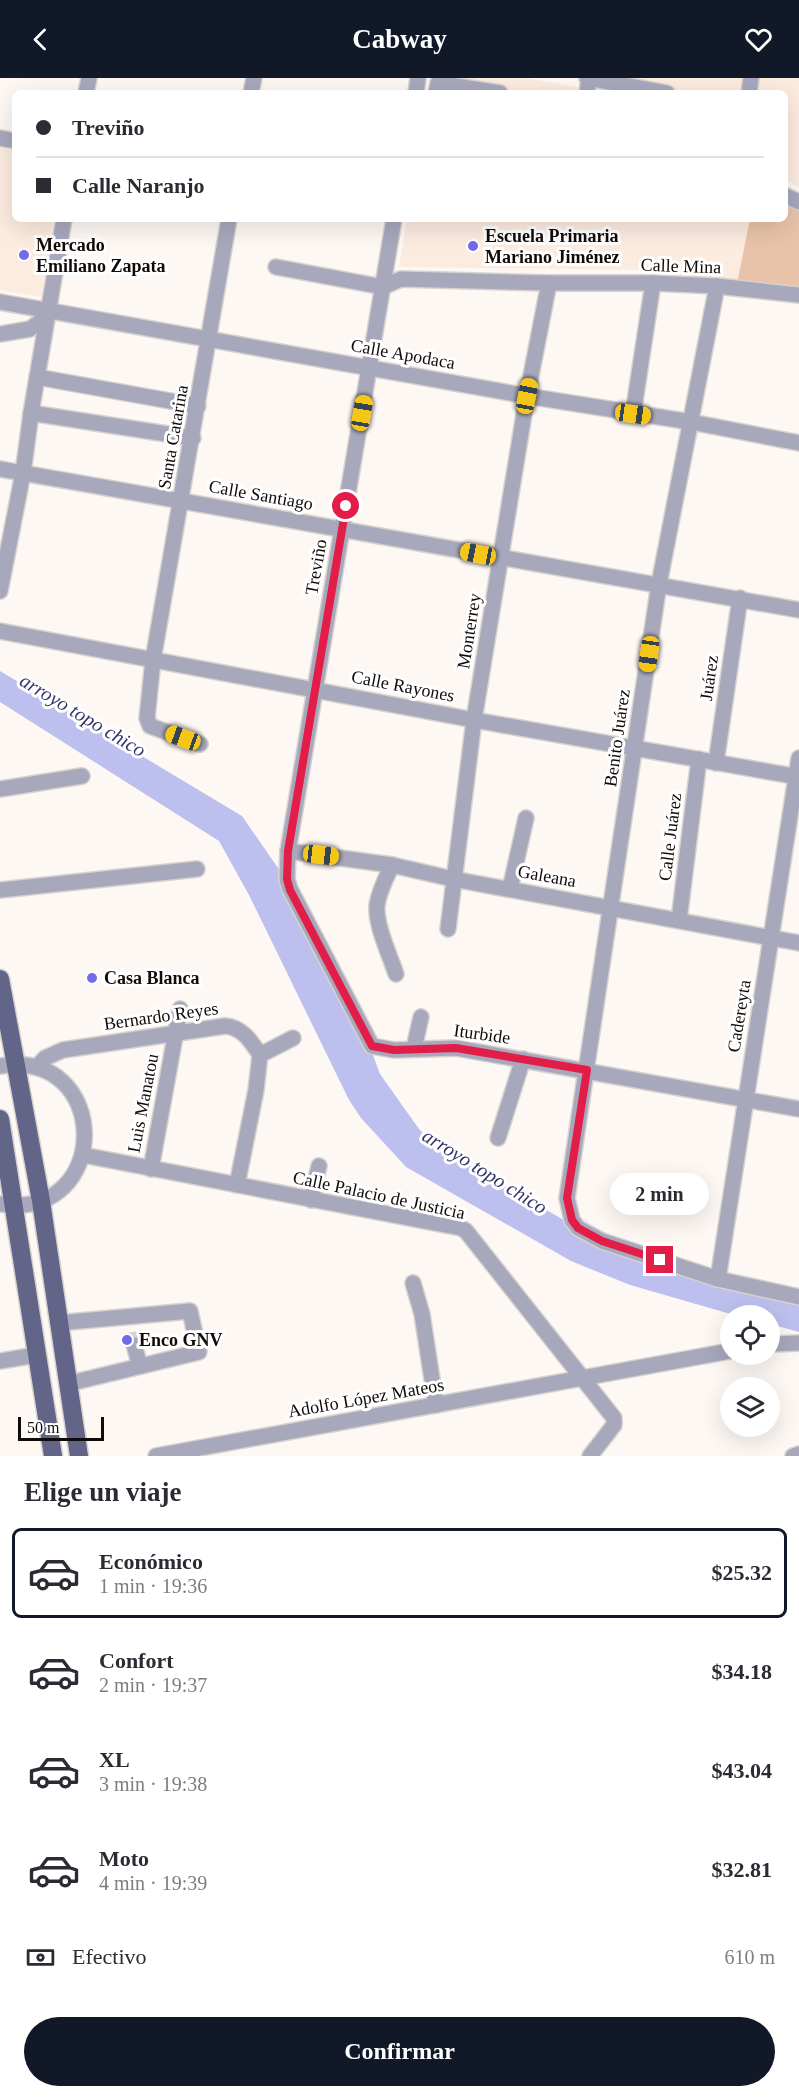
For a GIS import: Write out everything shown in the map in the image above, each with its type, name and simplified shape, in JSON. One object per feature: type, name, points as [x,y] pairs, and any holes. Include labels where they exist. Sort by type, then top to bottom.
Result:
[{"type":"main road","points":[[0,979],[8,1065],[40,1201],[79,1456]]},
{"type":"main road","points":[[0,1119],[7,1205],[53,1456]]},
{"type":"street","points":[[589,78],[651,90]]},
{"type":"street","points":[[437,90],[438,82],[460,89]]},
{"type":"street","points":[[0,591],[23,473],[64,222]]},
{"type":"street","name":"Santa Catarina","points":[[200,744],[150,726],[147,718],[153,660],[210,341],[229,222]]},
{"type":"street","name":"Treviño","points":[[288,851],[394,222]]},
{"type":"street","points":[[276,267],[383,287]]},
{"type":"street","name":"Calle Mina","points":[[383,287],[401,279],[653,283],[717,286],[799,295]]},
{"type":"street","name":"Monterrey","points":[[448,929],[474,720],[527,396],[549,283]]},
{"type":"street","points":[[633,414],[653,283]]},
{"type":"street","name":"Benito Juárez","points":[[717,286],[659,584],[567,1198],[572,1220],[586,1233],[602,1241],[718,1279]]},
{"type":"street","name":"Calle Apodaca","points":[[0,302],[49,313],[633,414],[691,422],[799,443]]},
{"type":"street","points":[[0,334],[30,329],[49,313]]},
{"type":"street","points":[[37,377],[198,406]]},
{"type":"street","points":[[31,413],[193,438]]},
{"type":"street","name":"Calle Santiago","points":[[0,469],[799,610]]},
{"type":"street","name":"Juárez","points":[[716,763],[740,598]]},
{"type":"street","name":"Calle Rayones","points":[[0,632],[474,720],[798,777]]},
{"type":"street","name":"Cadereyta","points":[[718,1279],[798,777],[799,758]]},
{"type":"street","name":"Calle Juárez","points":[[679,920],[699,759]]},
{"type":"street","points":[[0,789],[82,776]]},
{"type":"street","points":[[510,889],[526,818]]},
{"type":"street","name":"Galeana","points":[[288,851],[392,865],[453,879],[799,943]]},
{"type":"street","name":"Iturbide","points":[[288,851],[287,879],[290,890],[364,1035],[372,1046],[394,1050],[456,1048],[799,1109]]},
{"type":"street","points":[[392,865],[383,883],[377,906],[379,922],[396,974]]},
{"type":"street","points":[[0,890],[197,869]]},
{"type":"street","name":"Luis Manatou","points":[[150,1169],[180,1009]]},
{"type":"street","points":[[414,1048],[421,1017]]},
{"type":"street","name":"Bernardo Reyes","points":[[37,1067],[45,1058],[63,1050],[231,1026],[241,1031],[260,1055]]},
{"type":"street","points":[[237,1185],[256,1090],[260,1055],[293,1038]]},
{"type":"street","points":[[498,1138],[523,1059]]},
{"type":"street","points":[[7,1205],[40,1201],[59,1190],[74,1174],[83,1155],[86,1133],[82,1112],[72,1092],[56,1077],[37,1067],[8,1065]]},
{"type":"street","name":"Calle Palacio de Justicia","points":[[83,1155],[461,1228],[466,1231],[615,1420],[614,1425],[590,1456]]},
{"type":"street","points":[[311,1200],[319,1166]]},
{"type":"street","points":[[718,1279],[799,1297]]},
{"type":"street","points":[[413,1283],[422,1314],[436,1405]]},
{"type":"street","points":[[58,1323],[132,1332],[190,1311],[199,1352],[68,1384]]},
{"type":"street","points":[[132,1332],[140,1366]]},
{"type":"street","points":[[780,1344],[795,1343]]},
{"type":"street","name":"Adolfo López Mateos","points":[[156,1456],[720,1353]]},
{"type":"street","points":[[0,1361],[36,1355]]},
{"type":"street","points":[[793,1456],[799,1454]]},
{"type":"shaded area","points":[[432,78],[527,78],[593,90],[430,90]]},
{"type":"shaded area","points":[[596,78],[799,78],[799,187],[788,182],[788,90],[593,90]]},
{"type":"shaded area","name":"Mercado Emiliano Zapata","points":[[0,148],[12,150],[12,222],[54,222],[41,297],[0,290]]},
{"type":"shaded area","points":[[788,198],[799,203],[799,295],[736,288],[749,222],[788,222]]},
{"type":"shaded area","points":[[406,222],[749,222],[736,288],[640,270],[399,267]]},
{"type":"water","points":[[0,671],[242,816],[287,881],[367,1039],[380,1074],[419,1129],[435,1145],[586,1233],[799,1300],[799,1332],[780,1327],[780,1305],[720,1305],[720,1311],[630,1285],[571,1261],[406,1167],[361,1118],[349,1100],[249,895],[219,841],[0,702]]},
{"type":"tunnel","points":[[132,1332],[134,1345]]},
{"type":"place","name":"Escuela Primaria Mariano Jiménez","points":[[473,246]]},
{"type":"place","name":"Mercado Emiliano Zapata","points":[[24,255]]},
{"type":"place","name":"Casa Blanca","points":[[92,978]]},
{"type":"place","name":"Enco GNV","points":[[127,1340]]},
{"type":"route","points":[[346,506],[288,851],[287,879],[290,890],[364,1035],[372,1046],[394,1050],[456,1048],[587,1070],[567,1198],[572,1220],[578,1228],[602,1241],[660,1260]]},
{"type":"water label","name":"arroyo topo chico","points":[[83,715]]},
{"type":"water label","name":"arroyo topo chico","points":[[485,1171]]}]
